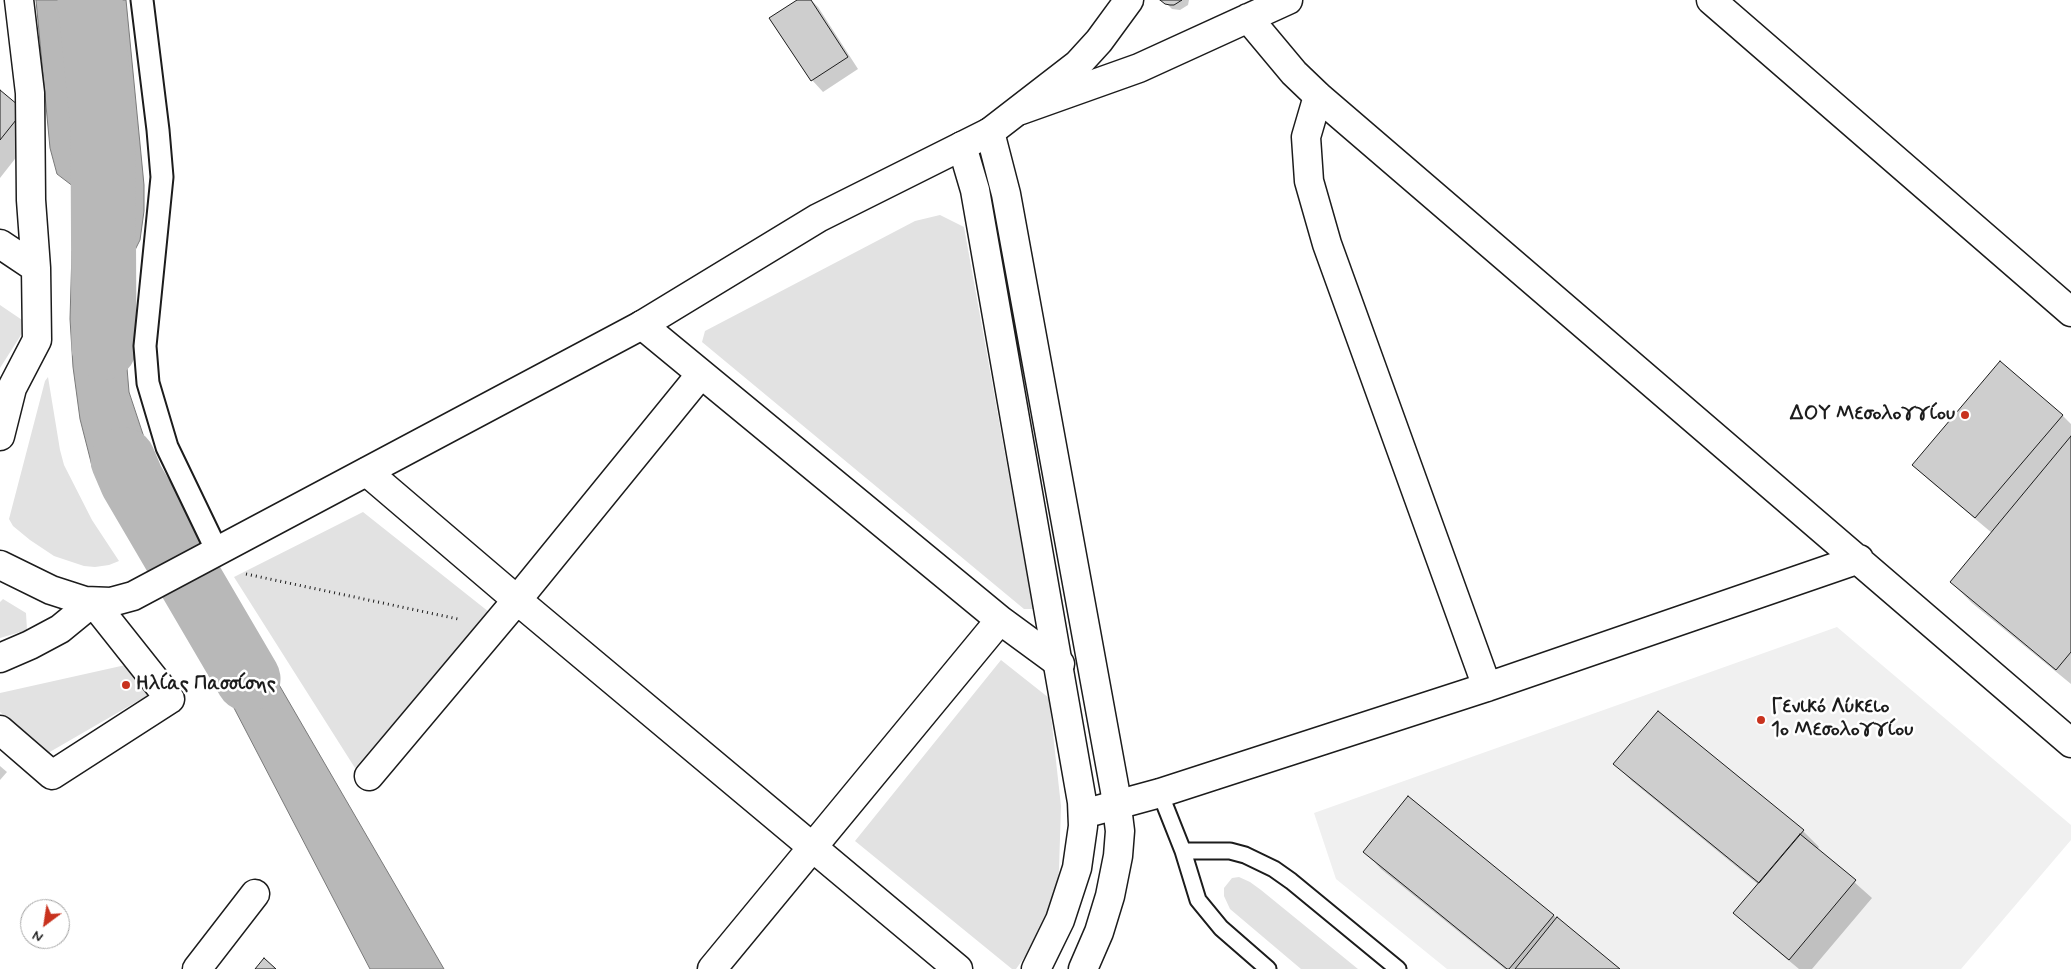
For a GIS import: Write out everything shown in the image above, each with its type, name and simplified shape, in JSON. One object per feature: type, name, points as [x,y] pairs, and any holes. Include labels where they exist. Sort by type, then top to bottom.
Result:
[{"type":"street","points":[[0,7],[6,0]]},
{"type":"street","points":[[0,436],[12,388],[37,340],[36,268],[31,200],[30,93],[19,0]]},
{"type":"street","points":[[142,0],[162,176],[145,346],[148,383],[167,447],[217,551]]},
{"type":"street","points":[[0,565],[50,590],[79,600],[111,602],[133,596],[642,325],[818,218],[990,132],[1078,64],[1103,36],[1129,0]]},
{"type":"street","points":[[1020,110],[1140,68],[1288,0]]},
{"type":"street","points":[[1711,0],[2071,312]]},
{"type":"street","points":[[1248,18],[1289,67],[1318,96],[2071,743]]},
{"type":"street","points":[[1318,96],[1306,137],[1308,181],[1330,253],[1487,687]]},
{"type":"street","points":[[990,132],[1008,203],[1120,831],[1115,875],[1098,932],[1082,969]]},
{"type":"street","points":[[962,146],[975,190],[1060,664],[1083,814],[1078,862],[1071,889],[1060,920],[1036,969]]},
{"type":"street","points":[[0,244],[36,268]]},
{"type":"street","points":[[642,325],[1000,620],[1060,664]]},
{"type":"street","points":[[369,776],[517,600],[701,374]]},
{"type":"street","points":[[367,472],[811,848],[958,969]]},
{"type":"street","points":[[1083,814],[1160,793],[1487,687],[1859,559]]},
{"type":"street","points":[[0,658],[60,630],[93,602]]},
{"type":"street","points":[[0,730],[52,775],[170,699],[93,602]]},
{"type":"street","points":[[712,969],[1000,620]]},
{"type":"street","points":[[197,969],[255,894]]},
{"type":"lane","points":[[1160,793],[1183,850],[1198,900],[1210,917],[1268,969]]},
{"type":"lane","points":[[1183,850],[1230,851],[1260,862],[1291,881],[1398,969]]},
{"type":"path","points":[[217,551],[242,573],[495,626]]},
{"type":"shaded area","points":[[36,0],[126,0],[144,185],[144,211],[140,240],[135,250],[118,241],[121,209],[78,190],[57,174],[50,148]]},
{"type":"shaded area","points":[[82,200],[110,210],[97,255],[116,260],[120,253],[131,257],[135,270],[127,324],[126,356],[129,392],[176,534],[145,550],[109,500],[92,466],[80,419],[73,367],[70,319],[72,251],[84,253],[97,228],[78,220],[79,206]]},
{"type":"shaded area","points":[[940,215],[964,227],[1033,609],[1024,609],[702,342],[705,331],[915,221]]},
{"type":"shaded area","points":[[0,305],[28,324],[0,368]]},
{"type":"shaded area","points":[[48,377],[64,465],[92,520],[119,561],[109,565],[84,566],[54,556],[30,540],[13,526],[9,519],[45,381]]},
{"type":"shaded area","points":[[363,512],[489,612],[355,768],[234,577]]},
{"type":"shaded area","points":[[214,594],[260,652],[444,969],[370,969],[184,612]]},
{"type":"shaded area","points":[[3,599],[26,613],[27,630],[0,638],[0,602]]},
{"type":"shaded area","name":"Γενικό Λύκειο 1ο Μεσολογγίου","points":[[1837,627],[2071,825],[2071,840],[1961,969],[1447,969],[1336,879],[1314,813]]},
{"type":"shaded area","points":[[1001,660],[1049,698],[1061,806],[1057,893],[1043,931],[1016,969],[1012,969],[855,841]]},
{"type":"shaded area","points":[[130,664],[150,694],[48,753],[0,712],[0,693]]},
{"type":"shaded area","points":[[1239,877],[1261,890],[1358,969],[1301,969],[1230,909],[1224,896],[1224,888],[1232,878]]},
{"type":"building","points":[[797,0],[811,0],[848,57],[811,81],[769,18]]},
{"type":"building","points":[[1160,0],[1182,0],[1174,5],[1170,5]]},
{"type":"building","points":[[0,90],[24,110],[0,140]]},
{"type":"building","points":[[2000,361],[2063,415],[1975,518],[1912,465]]},
{"type":"building","points":[[2071,436],[2071,652],[2056,670],[1950,582]]},
{"type":"building","points":[[1658,711],[1804,830],[1759,883],[1613,764]]},
{"type":"building","points":[[1408,796],[1554,915],[1509,969],[1363,852]]},
{"type":"building","points":[[1800,834],[1856,880],[1789,960],[1733,913]]},
{"type":"building","points":[[1557,917],[1620,969],[1515,969]]},
{"type":"building","points":[[264,958],[276,969],[255,969]]},
{"type":"waterway","points":[[90,0],[103,130],[104,347]]},
{"type":"waterway","points":[[123,460],[132,481],[248,679]]},
{"type":"place","name":"ΔΟΥ Μεσολογγίου","points":[[1965,415]]},
{"type":"place","name":"Ηλίας Πασσίσης","points":[[126,685]]},
{"type":"place","name":"Γενικό Λύκειο 1ο Μεσολογγίου","points":[[1761,720]]}]
